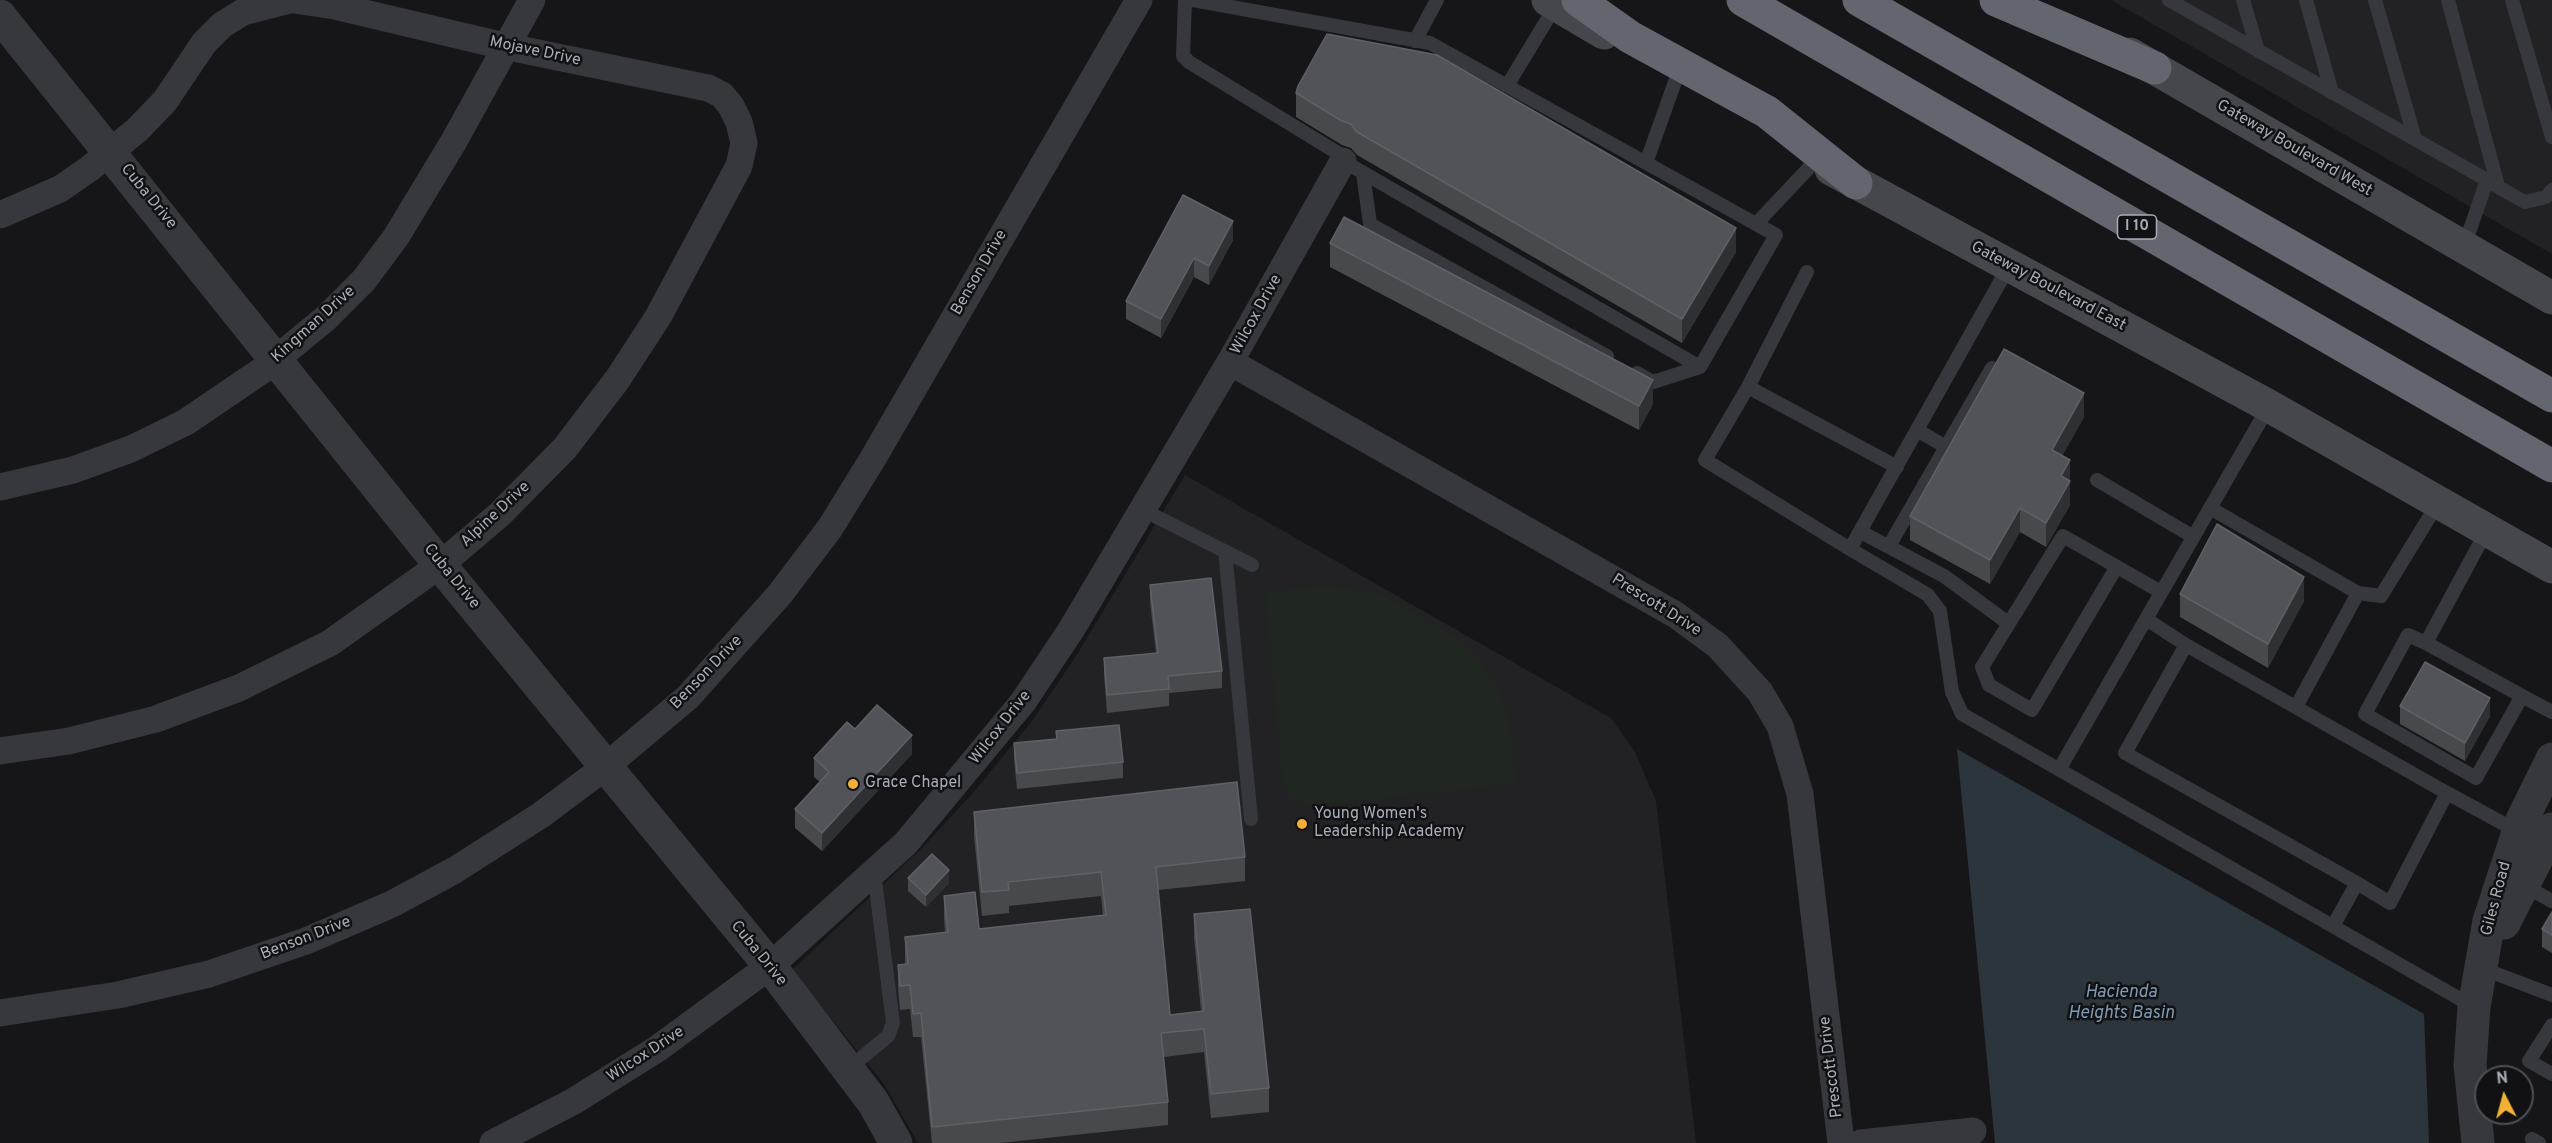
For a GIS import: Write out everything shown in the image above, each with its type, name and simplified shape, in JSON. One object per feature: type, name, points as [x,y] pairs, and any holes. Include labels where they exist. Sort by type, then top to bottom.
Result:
[{"type":"highway","name":"I 10","points":[[1743,0],[2541,460]]},
{"type":"highway","points":[[1859,0],[2552,396]]},
{"type":"highway","points":[[1996,0],[2155,68]]},
{"type":"highway","points":[[1561,2],[1630,36],[1679,70],[1767,112],[1818,157],[1856,183]]},
{"type":"main road","name":"Gateway Boulevard West","points":[[2036,0],[2552,298]]},
{"type":"main road","name":"Gateway Boulevard East","points":[[1856,183],[2269,406],[2548,567]]},
{"type":"street","name":"Mojave Drive","points":[[0,215],[60,189],[111,152],[165,101],[204,43],[222,25],[243,12],[275,2],[292,0],[335,6],[504,46],[708,88],[722,95],[731,106],[744,143]]},
{"type":"street","name":"Kingman Drive","points":[[0,487],[73,470],[131,448],[213,405],[277,358],[326,318],[364,280],[396,237],[454,141],[504,46],[532,0]]},
{"type":"street","name":"Benson Drive","points":[[0,1013],[141,990],[209,974],[306,941],[392,904],[455,870],[541,815],[605,767],[688,697],[780,594],[830,528],[872,460],[1139,0]]},
{"type":"street","name":"Cuba Drive","points":[[0,16],[277,358],[440,565],[770,966],[873,1102],[896,1143]]},
{"type":"street","name":"Alpine Drive","points":[[0,751],[69,741],[156,719],[239,688],[330,643],[440,565],[501,514],[565,448],[617,380],[658,317],[711,221],[739,166],[744,143]]},
{"type":"street","name":"Wilcox Drive","points":[[493,1143],[574,1101],[657,1049],[770,966],[906,843],[1023,702],[1071,630],[1230,362],[1353,167]]},
{"type":"street","name":"Prescott Drive","points":[[1230,362],[1676,615],[1718,646],[1760,692],[1780,726],[1793,762],[1800,794],[1841,1143]]},
{"type":"street","name":"Giles Road","points":[[2481,968],[2523,885],[2541,838],[2552,759]]},
{"type":"street","name":"Giles Road","points":[[2478,1143],[2470,1065],[2474,1007],[2489,921],[2541,838]]},
{"type":"street","points":[[1861,1143],[1973,1131]]},
{"type":"lane","points":[[1185,0],[1183,56],[1341,155],[1353,167],[1700,367]]},
{"type":"lane","points":[[1193,0],[1430,43],[1776,236],[1700,367],[1653,382],[1370,224],[1353,167]]},
{"type":"lane","points":[[1415,40],[1437,0]]},
{"type":"lane","points":[[2244,0],[2258,51]]},
{"type":"lane","points":[[2306,0],[2332,93]]},
{"type":"lane","points":[[2375,0],[2415,139]]},
{"type":"lane","points":[[2448,0],[2493,183],[2464,247]]},
{"type":"lane","points":[[2512,0],[2552,137]]},
{"type":"lane","points":[[2173,1],[2525,202],[2546,197],[2552,190]]},
{"type":"lane","points":[[1507,86],[1561,2]]},
{"type":"lane","points":[[1646,163],[1679,70]]},
{"type":"lane","points":[[1756,225],[1818,157]]},
{"type":"lane","points":[[1850,549],[2009,266]]},
{"type":"lane","points":[[1807,272],[1748,387],[1705,460],[1928,595],[1940,611],[1952,692],[1962,714],[2060,768],[2474,1007]]},
{"type":"lane","points":[[1889,546],[1992,368]]},
{"type":"lane","points":[[1748,387],[1897,467]]},
{"type":"lane","points":[[2060,768],[2269,406]]},
{"type":"lane","points":[[1917,430],[1946,447]]},
{"type":"lane","points":[[2097,480],[2192,536]]},
{"type":"lane","points":[[2210,508],[2358,593],[2381,596],[2438,502]]},
{"type":"lane","points":[[1143,510],[1252,565]]},
{"type":"lane","points":[[2426,643],[2487,530]]},
{"type":"lane","points":[[1861,532],[1944,576],[2008,623]]},
{"type":"lane","points":[[2116,568],[2032,710],[1989,685],[1982,667],[2063,536],[2161,592]]},
{"type":"lane","points":[[1225,551],[1242,789],[1251,819]]},
{"type":"lane","points":[[2296,706],[2358,593]]},
{"type":"lane","points":[[2146,619],[2186,645],[2447,793],[2541,838]]},
{"type":"lane","points":[[2522,696],[2476,778],[2365,714],[2408,635],[2552,712]]},
{"type":"lane","points":[[2186,645],[2125,753],[2390,903],[2447,793]]},
{"type":"lane","points":[[849,1069],[888,1036],[893,1023],[874,872]]},
{"type":"lane","points":[[2333,926],[2357,884]]},
{"type":"lane","points":[[2523,885],[2552,901]]},
{"type":"lane","points":[[2481,968],[2552,995]]},
{"type":"lane","points":[[2552,1025],[2529,1061],[2552,1074]]},
{"type":"shaded area","points":[[2111,0],[2552,0],[2552,254]]},
{"type":"shaded area","name":"Young Women's Leadership Academy","points":[[1185,475],[1611,718],[1635,752],[1656,801],[1696,1143],[918,1143],[884,1084],[792,970],[924,846],[972,794],[1032,721],[1078,653]]},
{"type":"shaded area","points":[[1325,586],[1372,591],[1390,598],[1458,638],[1493,679],[1508,711],[1517,784],[1305,806],[1292,798],[1282,783],[1265,591]]},
{"type":"water","name":"Hacienda Heights Basin","points":[[1957,749],[2424,1014],[2429,1143],[1995,1143]]},
{"type":"building","points":[[1327,34],[1437,55],[1736,228],[1682,319],[1357,132],[1351,124],[1342,121],[1296,93]]},
{"type":"building","points":[[1183,195],[1233,221],[1209,266],[1194,258],[1161,319],[1126,301]]},
{"type":"building","points":[[1344,217],[1653,380],[1639,406],[1330,243]]},
{"type":"building","points":[[2004,349],[2084,393],[2052,450],[2070,460],[2061,476],[2070,481],[2046,523],[2020,508],[1990,560],[1910,516]]},
{"type":"building","points":[[2217,524],[2304,577],[2268,644],[2180,594]]},
{"type":"building","points":[[1211,578],[1222,671],[1168,676],[1169,689],[1107,695],[1104,658],[1158,653],[1150,585]]},
{"type":"building","points":[[2425,662],[2490,698],[2465,743],[2400,706]]},
{"type":"building","name":"Grace Chapel","points":[[877,705],[912,735],[822,833],[795,809],[829,772],[814,758],[847,722],[855,729]]},
{"type":"building","points":[[1119,725],[1123,762],[1017,773],[1014,743],[1057,739],[1056,731]]},
{"type":"building","points":[[1237,782],[1245,857],[1156,867],[1170,1015],[1204,1011],[1194,914],[1250,909],[1269,1088],[1211,1094],[1204,1029],[1161,1033],[1168,1102],[932,1127],[921,1013],[913,1014],[910,985],[900,986],[898,965],[908,964],[905,937],[948,932],[944,896],[975,892],[979,929],[1106,915],[1101,872],[1008,882],[1009,890],[982,892],[974,812]]},
{"type":"building","points":[[932,854],[949,870],[926,895],[908,878]]},
{"type":"building","points":[[2552,912],[2552,935],[2542,929]]},
{"type":"place","name":"Grace Chapel","points":[[853,784]]},
{"type":"place","name":"Young Women's Leadership Academy","points":[[1302,824]]}]
